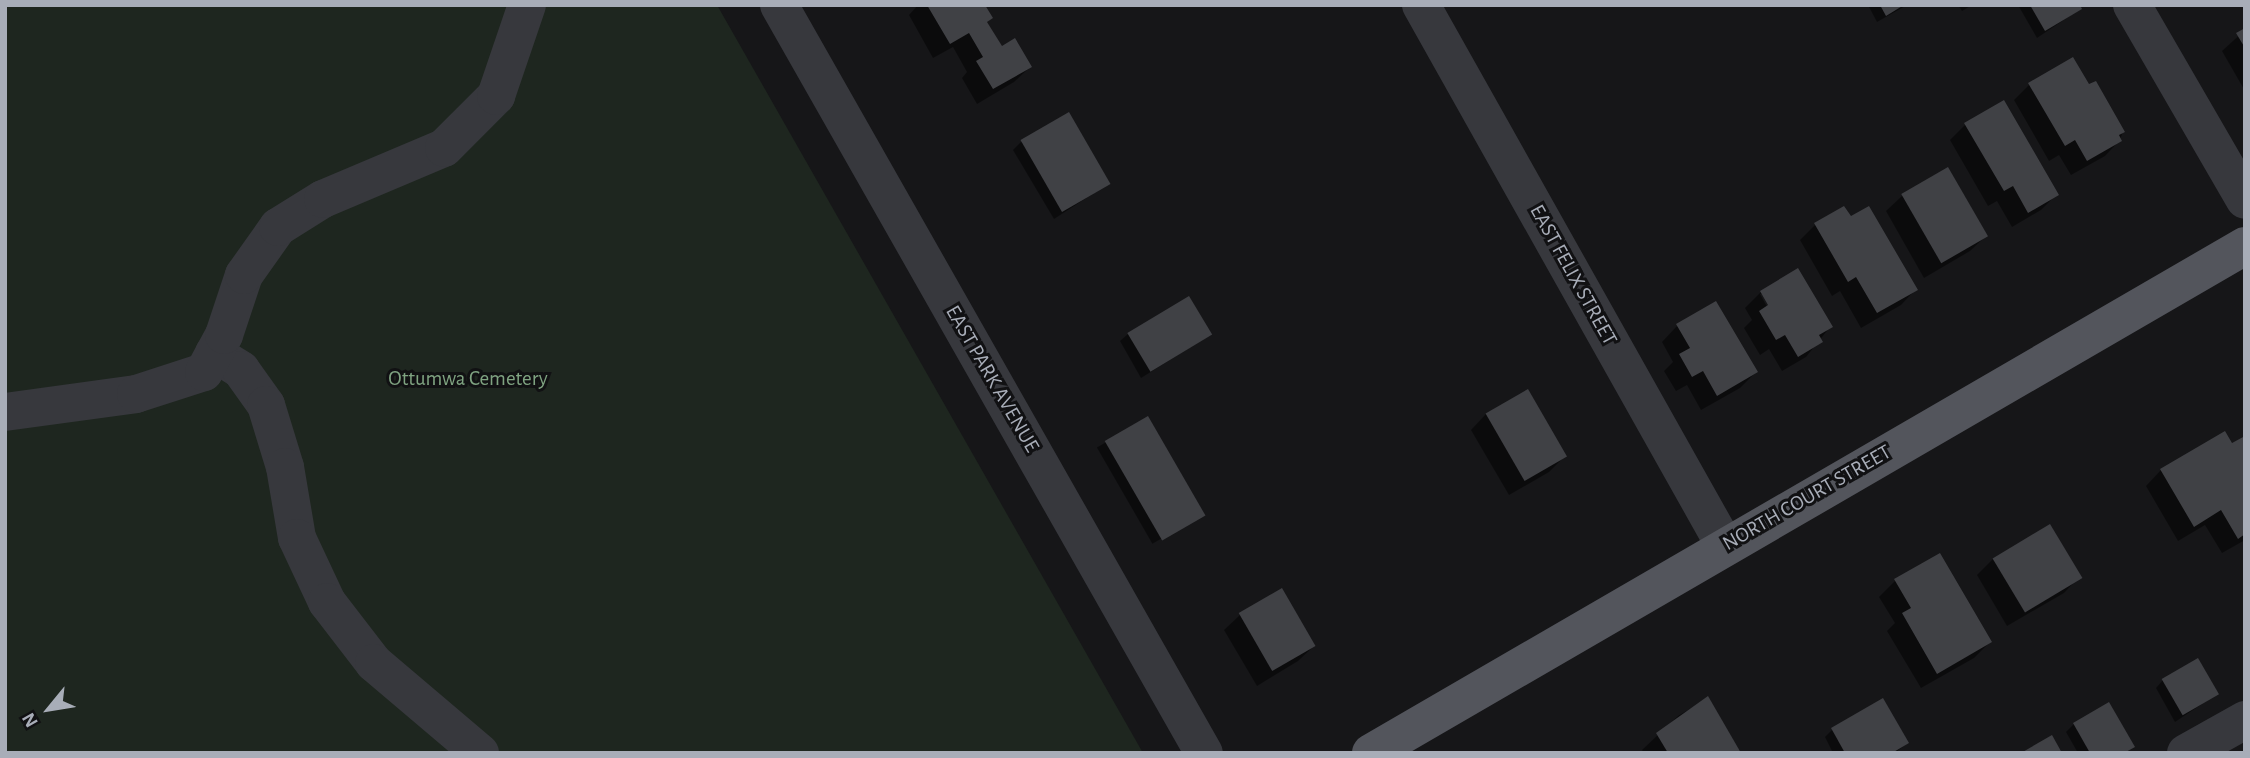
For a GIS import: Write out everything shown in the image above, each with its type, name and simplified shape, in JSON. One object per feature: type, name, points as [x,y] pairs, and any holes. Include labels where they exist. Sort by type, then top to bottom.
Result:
[{"type":"main road","name":"NORTH COURT STREET","points":[[1371,753],[2245,246]]},
{"type":"street","points":[[5,412],[136,394],[204,372],[244,275],[278,227],[323,199],[444,148],[496,96],[527,5]]},
{"type":"street","name":"EAST PARK AVENUE","points":[[779,5],[1204,753]]},
{"type":"street","name":"EAST FELIX STREET","points":[[1421,5],[1725,546]]},
{"type":"street","points":[[2132,5],[2245,200]]},
{"type":"street","points":[[214,353],[241,370],[266,405],[285,467],[297,538],[327,602],[374,663],[480,753]]},
{"type":"street","points":[[2186,753],[2245,720]]},
{"type":"green space","name":"Ottumwa Cemetery","points":[[5,5],[717,5],[1143,753],[5,753]]},
{"type":"building","points":[[927,5],[985,5],[993,18],[987,22],[1002,46],[1015,38],[1032,67],[993,89],[976,61],[983,57],[969,33],[950,44]]},
{"type":"building","points":[[1880,5],[1904,5],[1886,16]]},
{"type":"building","points":[[2030,5],[2080,5],[2082,9],[2045,31]]},
{"type":"building","points":[[2245,28],[2245,48],[2236,33]]},
{"type":"building","points":[[2073,57],[2089,84],[2096,81],[2125,132],[2119,135],[2122,141],[2087,161],[2075,140],[2065,146],[2028,83]]},
{"type":"building","points":[[2004,100],[2059,195],[2028,213],[2013,186],[2004,191],[1964,123]]},
{"type":"building","points":[[1069,112],[1110,184],[1062,212],[1021,140]]},
{"type":"building","points":[[1948,167],[1988,236],[1941,263],[1901,194]]},
{"type":"building","points":[[1844,206],[1851,216],[1869,206],[1918,290],[1877,313],[1856,277],[1848,282],[1814,223]]},
{"type":"building","points":[[1798,268],[1833,327],[1819,335],[1823,342],[1798,357],[1785,335],[1776,340],[1759,311],[1768,305],[1760,291]]},
{"type":"building","points":[[1189,296],[1212,335],[1150,372],[1127,333]]},
{"type":"building","points":[[1716,301],[1758,372],[1717,396],[1703,371],[1692,377],[1679,354],[1690,348],[1676,324]]},
{"type":"building","points":[[1528,389],[1567,457],[1525,481],[1486,414]]},
{"type":"building","points":[[1148,416],[1206,516],[1162,541],[1105,441]]},
{"type":"building","points":[[2225,431],[2232,443],[2245,436],[2245,534],[2238,539],[2221,510],[2194,527],[2160,469]]},
{"type":"building","points":[[2050,524],[2082,578],[2025,613],[1993,559]]},
{"type":"building","points":[[1940,553],[1992,642],[1937,674],[1902,613],[1911,608],[1894,579]]},
{"type":"building","points":[[1282,588],[1316,646],[1272,671],[1239,613]]},
{"type":"building","points":[[2198,658],[2219,694],[2183,715],[2162,679]]},
{"type":"building","points":[[1708,696],[1741,753],[1668,753],[1656,733]]},
{"type":"building","points":[[1883,698],[1909,743],[1892,753],[1845,753],[1831,728]]},
{"type":"building","points":[[2109,702],[2135,747],[2124,753],[2090,753],[2073,723]]},
{"type":"building","points":[[2052,735],[2062,753],[2021,753]]}]
